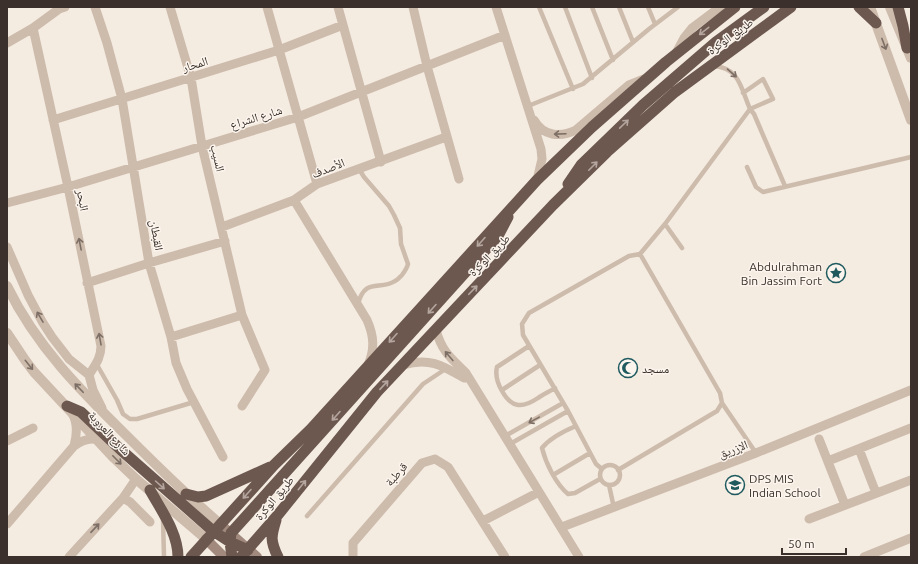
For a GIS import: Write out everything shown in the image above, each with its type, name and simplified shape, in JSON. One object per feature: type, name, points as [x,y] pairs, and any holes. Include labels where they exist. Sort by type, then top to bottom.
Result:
[{"type":"highway","name":"طريق الوكرة","points":[[229,544],[274,465],[310,429],[368,366],[536,180],[649,76],[735,7]]},
{"type":"highway","points":[[553,206],[581,165],[643,105],[716,42],[764,7]]},
{"type":"highway","name":"طريق الوكرة","points":[[191,557],[229,544],[277,516],[377,392],[553,206],[607,152],[674,92],[791,7]]},
{"type":"highway","points":[[859,7],[876,23]]},
{"type":"highway","points":[[898,7],[909,53]]},
{"type":"highway","points":[[224,557],[229,544],[498,236],[516,202]]},
{"type":"highway","points":[[69,408],[81,412],[121,450],[229,544]]},
{"type":"highway","points":[[186,494],[198,497],[213,494],[274,465]]},
{"type":"highway","points":[[150,490],[174,535],[178,549],[178,557]]},
{"type":"highway","points":[[277,516],[271,535],[278,557]]},
{"type":"main road","points":[[224,557],[229,544],[257,557]]},
{"type":"street","points":[[7,42],[33,28],[64,7]]},
{"type":"street","name":"القبطان","points":[[96,7],[122,99],[149,263],[171,337],[176,362],[194,402],[224,457]]},
{"type":"street","name":"السيب","points":[[170,7],[190,78],[202,146],[242,315],[265,370],[242,406]]},
{"type":"street","points":[[267,7],[317,184]]},
{"type":"street","points":[[338,7],[381,162]]},
{"type":"street","points":[[413,7],[427,66],[459,179]]},
{"type":"street","points":[[496,7],[540,149],[542,159],[536,180]]},
{"type":"street","points":[[676,53],[684,38],[692,28],[720,7]]},
{"type":"street","points":[[870,7],[911,120]]},
{"type":"street","points":[[890,7],[909,53]]},
{"type":"street","name":"المحار","points":[[53,120],[279,50],[343,25]]},
{"type":"street","name":"البحر","points":[[33,28],[101,346],[101,353],[89,375]]},
{"type":"street","name":"شارع الشراع","points":[[7,203],[133,168],[298,117],[505,35]]},
{"type":"street","points":[[529,110],[539,127],[544,131],[556,135],[568,134],[576,130],[629,86],[649,76]]},
{"type":"street","name":"الأصدف","points":[[222,226],[294,200],[317,184],[381,162],[446,137]]},
{"type":"street","points":[[294,200],[367,320],[372,331],[374,343],[368,366]]},
{"type":"street","points":[[87,283],[225,241]]},
{"type":"street","points":[[7,247],[28,295],[52,337],[69,359],[89,375]]},
{"type":"street","name":"شارع العروبة","points":[[7,286],[20,310],[44,346],[73,382],[186,494],[229,544]]},
{"type":"street","points":[[171,337],[242,315]]},
{"type":"street","points":[[436,330],[438,338],[446,353],[466,373],[579,557]]},
{"type":"street","name":"شارع العروبة","points":[[7,333],[34,372],[136,479],[229,544]]},
{"type":"street","points":[[403,365],[411,362],[438,364],[464,378],[468,378]]},
{"type":"street","name":"شارع العروبة","points":[[89,375],[97,401],[108,417]]},
{"type":"street","name":"الإزريق","points":[[562,528],[756,453],[911,390]]},
{"type":"street","points":[[69,408],[75,419],[77,428],[74,446]]},
{"type":"street","points":[[7,441],[33,428]]},
{"type":"street","points":[[828,461],[911,428]]},
{"type":"street","points":[[7,524],[74,446],[93,438],[98,440]]},
{"type":"street","points":[[819,438],[846,505]]},
{"type":"street","points":[[859,449],[876,493]]},
{"type":"street","name":"قرطبة","points":[[353,557],[353,543],[358,537],[422,463],[435,459],[448,467],[505,557]]},
{"type":"street","points":[[68,557],[123,498],[136,479]]},
{"type":"street","points":[[809,519],[911,480]]},
{"type":"street","points":[[483,521],[539,492]]},
{"type":"street","points":[[123,498],[130,502],[150,522]]},
{"type":"street","points":[[864,557],[911,538]]},
{"type":"lane","points":[[539,7],[574,89]]},
{"type":"lane","points":[[565,7],[592,78]]},
{"type":"lane","points":[[592,7],[613,60]]},
{"type":"lane","points":[[619,7],[634,42]]},
{"type":"lane","points":[[648,7],[655,24]]},
{"type":"lane","points":[[529,110],[574,89],[592,78],[676,8]]},
{"type":"lane","points":[[710,66],[724,68],[733,74],[740,82],[743,93],[750,109],[754,114],[784,186]]},
{"type":"lane","points":[[602,469],[596,464],[555,388],[529,346],[523,335],[522,324],[529,313],[629,256],[640,254],[665,224],[750,109],[773,99],[764,79],[743,93]]},
{"type":"lane","points":[[747,167],[756,188],[763,192],[911,157]]},
{"type":"lane","points":[[358,305],[365,290],[375,285],[387,284],[396,281],[405,272],[408,264],[401,244],[400,228],[397,221],[389,206],[364,177],[360,169]]},
{"type":"lane","points":[[665,224],[682,248]]},
{"type":"lane","points":[[640,254],[720,393],[722,403],[756,453]]},
{"type":"lane","points":[[529,346],[497,367],[496,372],[502,390],[513,404],[520,406],[529,403],[555,388]]},
{"type":"lane","points":[[96,363],[117,400],[122,414],[130,419],[137,419],[194,402]]},
{"type":"lane","points":[[502,390],[540,365]]},
{"type":"lane","points":[[307,516],[423,384],[447,368]]},
{"type":"lane","points":[[618,470],[717,411],[722,403]]},
{"type":"lane","points":[[507,440],[563,404]]},
{"type":"lane","points":[[507,440],[568,411]]},
{"type":"lane","points":[[576,426],[560,433],[542,448],[553,475],[563,490],[568,494],[575,493],[600,479]]},
{"type":"lane","points":[[553,475],[590,453]]},
{"type":"lane","points":[[607,465],[614,466],[618,470],[620,475],[614,484],[609,485],[600,479],[602,469],[607,465]]},
{"type":"lane","points":[[609,485],[614,508]]},
{"type":"lane","points":[[163,513],[164,557]]},
{"type":"place","name":"Abdulrahman Bin Jassim Fort","points":[[836,273]]},
{"type":"place","name":"مسجد","points":[[628,368]]},
{"type":"place","name":"DPS MIS Indian School","points":[[735,485]]}]
